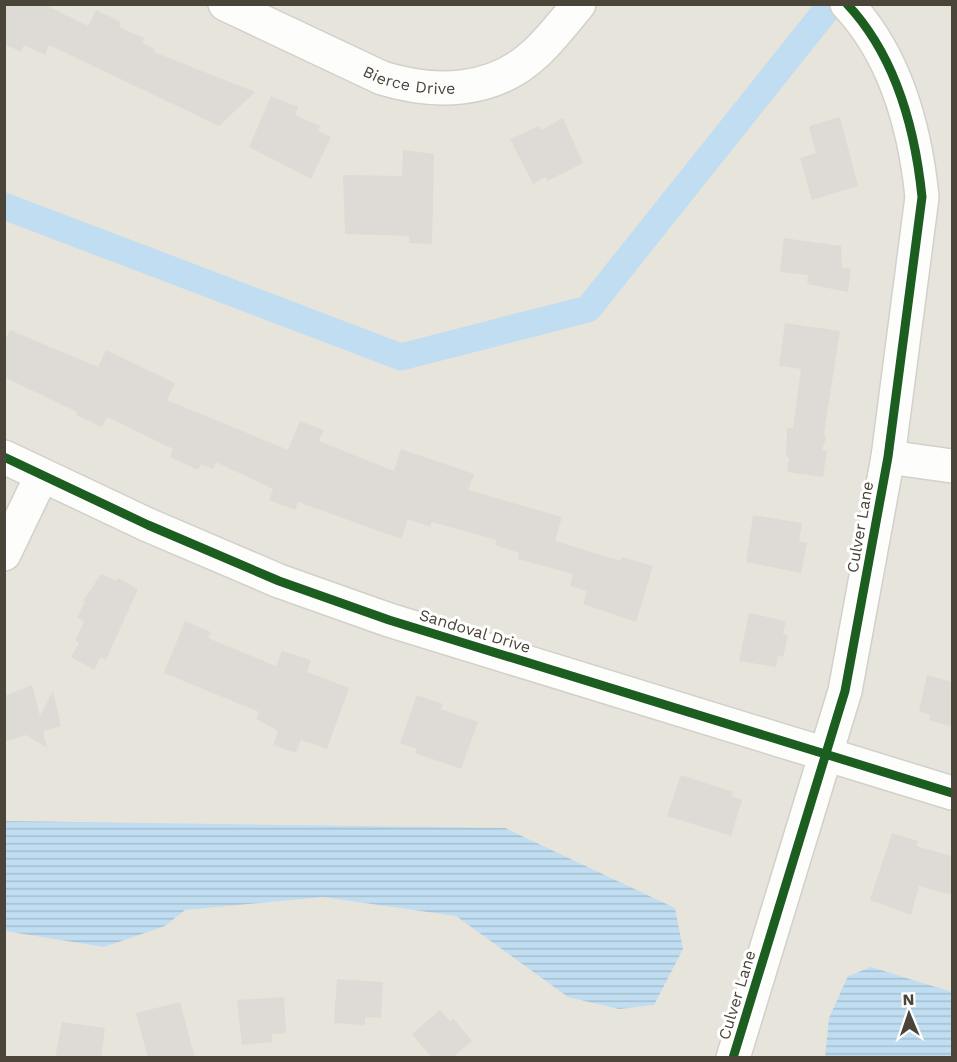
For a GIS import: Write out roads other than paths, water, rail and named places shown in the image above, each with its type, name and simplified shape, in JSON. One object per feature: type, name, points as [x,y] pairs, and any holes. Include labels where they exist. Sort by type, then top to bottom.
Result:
[{"type":"street","name":"Bierce Drive","points":[[225,4],[382,78],[407,86],[439,89],[477,85],[499,77],[535,55],[579,4]]},
{"type":"street","name":"Culver Lane","points":[[733,1058],[845,691],[888,457],[922,197],[918,160],[908,115],[892,73],[877,44],[850,8]]},
{"type":"street","name":"Sandoval Drive","points":[[4,457],[148,525],[301,588],[389,620],[952,793]]},
{"type":"street","points":[[888,457],[952,466]]},
{"type":"street","points":[[4,554],[42,475]]},
{"type":"water","points":[[5,821],[505,828],[675,908],[683,949],[654,1005],[619,1009],[568,997],[456,916],[323,897],[185,910],[165,926],[104,947],[5,931]]},
{"type":"water","points":[[871,967],[952,992],[952,1057],[825,1057],[829,1018],[848,976]]},
{"type":"waterway","points":[[4,206],[401,357],[588,309],[831,4]]}]
